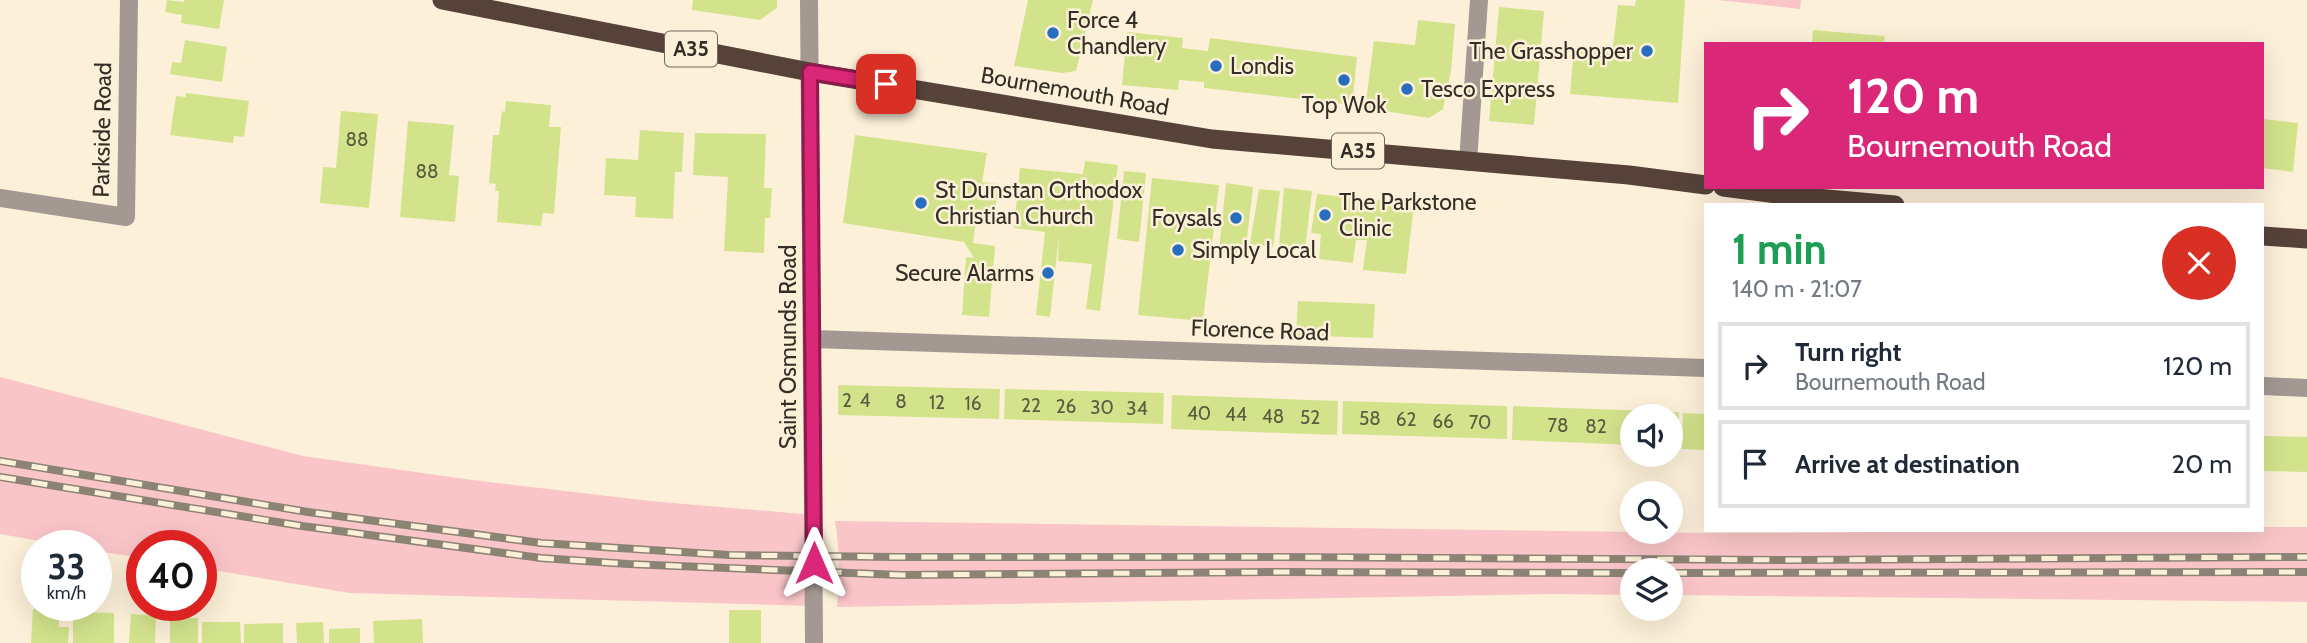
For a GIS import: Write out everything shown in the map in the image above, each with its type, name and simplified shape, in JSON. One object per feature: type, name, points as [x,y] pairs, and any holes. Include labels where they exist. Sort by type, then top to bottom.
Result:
[{"type":"highway","name":"Bournemouth Road","points":[[443,0],[491,5],[810,72],[1212,139],[1704,185]]},
{"type":"highway","points":[[1739,189],[1872,203]]},
{"type":"highway","points":[[2264,236],[2307,239]]},
{"type":"street","name":"Parkside Road","points":[[0,198],[126,217],[129,0]]},
{"type":"street","name":"Saint Osmunds Road","points":[[810,0],[814,643]]},
{"type":"street","points":[[1468,162],[1479,0]]},
{"type":"street","name":"Florence Road","points":[[813,339],[1704,368]]},
{"type":"street","points":[[2264,386],[2307,388]]},
{"type":"shaded area","points":[[1718,0],[1801,0],[1800,9]]},
{"type":"shaded area","points":[[0,377],[303,456],[650,501],[813,515],[814,606],[350,593],[217,571],[217,530],[126,530],[126,556],[112,553],[112,530],[21,530],[21,538],[0,534]]},
{"type":"shaded area","points":[[835,521],[1620,532],[1620,544],[1683,544],[1683,533],[2264,532],[2264,527],[2307,527],[2307,602],[1683,595],[1683,558],[1620,558],[1620,595],[837,607],[839,564]]},
{"type":"building","points":[[167,0],[224,0],[219,29],[181,23],[182,15],[165,12]]},
{"type":"building","points":[[693,0],[777,0],[777,8],[760,20],[692,10]]},
{"type":"building","name":"Force 4 Chandlery","points":[[1028,0],[1093,0],[1076,71],[1062,73],[1014,66]]},
{"type":"building","name":"The Grasshopper","points":[[1636,0],[1685,0],[1678,103],[1570,94],[1574,49],[1612,53],[1618,5],[1635,6]]},
{"type":"building","points":[[1499,7],[1544,11],[1534,125],[1489,121]]},
{"type":"building","name":"Tesco Express","points":[[1418,20],[1455,24],[1451,71],[1443,109],[1429,118],[1365,108],[1374,41],[1415,45]]},
{"type":"building","points":[[1813,30],[1885,36],[1884,42],[1812,42]]},
{"type":"building","points":[[1127,32],[1183,38],[1182,48],[1208,51],[1210,38],[1357,57],[1352,105],[1204,88],[1204,82],[1179,80],[1178,90],[1122,85]]},
{"type":"building","points":[[185,40],[227,47],[222,82],[170,74],[172,62],[181,63]]},
{"type":"building","points":[[186,93],[249,101],[244,137],[234,136],[233,143],[170,135],[176,96],[186,97]]},
{"type":"building","points":[[506,101],[551,105],[549,127],[561,127],[554,214],[543,213],[541,226],[497,222],[499,191],[495,191],[496,184],[489,183],[493,135],[499,135]]},
{"type":"building","points":[[341,111],[378,114],[369,208],[320,203],[323,167],[336,168]]},
{"type":"building","points":[[2264,119],[2298,123],[2293,172],[2264,168]]},
{"type":"building","points":[[408,121],[454,125],[449,175],[459,176],[455,222],[400,217]]},
{"type":"building","points":[[640,130],[684,133],[682,172],[675,172],[673,219],[635,217],[636,197],[604,195],[606,158],[638,160]]},
{"type":"building","points":[[695,133],[766,134],[764,188],[772,188],[770,218],[765,218],[764,253],[724,251],[728,177],[693,175]]},
{"type":"building","name":"St Dunstan Orthodox Christian Church","points":[[855,135],[987,153],[982,182],[999,184],[993,225],[976,222],[973,243],[995,246],[989,317],[962,315],[966,257],[974,258],[964,242],[843,223]]},
{"type":"building","points":[[1085,161],[1118,165],[1100,311],[1086,309],[1092,264],[1058,261],[1059,236],[1050,317],[1036,315],[1045,232],[1014,228],[1020,168],[1083,174]]},
{"type":"building","points":[[1124,171],[1146,173],[1139,242],[1117,239]]},
{"type":"building","name":"Simply Local","points":[[1152,178],[1219,185],[1203,321],[1138,315]]},
{"type":"building","name":"Foysals","points":[[1226,183],[1253,187],[1245,255],[1219,250]]},
{"type":"building","points":[[1284,188],[1312,191],[1305,249],[1279,247]]},
{"type":"building","points":[[1259,189],[1280,191],[1273,247],[1250,244]]},
{"type":"building","points":[[1317,194],[1414,204],[1406,274],[1363,270],[1367,240],[1356,240],[1353,263],[1319,259],[1321,234],[1311,233]]},
{"type":"building","points":[[1298,301],[1375,304],[1373,338],[1296,335]]},
{"type":"building","points":[[838,385],[1000,389],[999,419],[838,415]]},
{"type":"building","points":[[1005,389],[1164,393],[1163,424],[1004,419]]},
{"type":"building","points":[[1172,395],[1338,401],[1337,435],[1171,429]]},
{"type":"building","points":[[1343,401],[1507,406],[1507,439],[1342,434]]},
{"type":"building","points":[[1513,406],[1620,410],[1620,444],[1512,440]]},
{"type":"building","points":[[1683,413],[1704,414],[1704,450],[1683,449]]},
{"type":"building","points":[[2264,436],[2307,437],[2307,472],[2264,471]]},
{"type":"building","points":[[729,610],[761,610],[761,643],[729,643]]},
{"type":"building","points":[[114,613],[114,643],[73,643],[73,621],[112,621]]},
{"type":"building","points":[[422,619],[423,643],[374,643],[373,621]]},
{"type":"building","points":[[32,621],[59,621],[59,627],[69,627],[68,643],[31,643]]},
{"type":"building","points":[[131,621],[156,621],[155,643],[129,643]]},
{"type":"building","points":[[170,621],[198,621],[198,643],[170,643]]},
{"type":"building","points":[[202,622],[240,622],[241,643],[202,643]]},
{"type":"building","points":[[323,622],[324,643],[297,643],[296,623]]},
{"type":"building","points":[[283,623],[283,643],[244,643],[244,624]]},
{"type":"building","points":[[360,628],[360,643],[329,643],[329,629]]},
{"type":"railway","points":[[0,461],[308,512],[541,543],[729,555],[1799,560],[2307,557]]},
{"type":"railway","points":[[0,477],[302,526],[541,558],[628,564],[901,575],[1620,573]]},
{"type":"railway","points":[[1683,573],[2307,572]]},
{"type":"place","name":"Force 4 Chandlery","points":[[1053,33]]},
{"type":"place","name":"The Grasshopper","points":[[1647,51]]},
{"type":"place","name":"Londis","points":[[1216,66]]},
{"type":"place","name":"Top Wok","points":[[1344,80]]},
{"type":"place","name":"Tesco Express","points":[[1407,89]]},
{"type":"place","name":"St Dunstan Orthodox Christian Church","points":[[921,203]]},
{"type":"place","name":"The Parkstone Clinic","points":[[1325,215]]},
{"type":"place","name":"Foysals","points":[[1236,218]]},
{"type":"place","name":"Simply Local","points":[[1178,250]]},
{"type":"place","name":"Secure Alarms","points":[[1048,273]]},
{"type":"route","points":[[814,563],[810,72],[886,84]]}]
